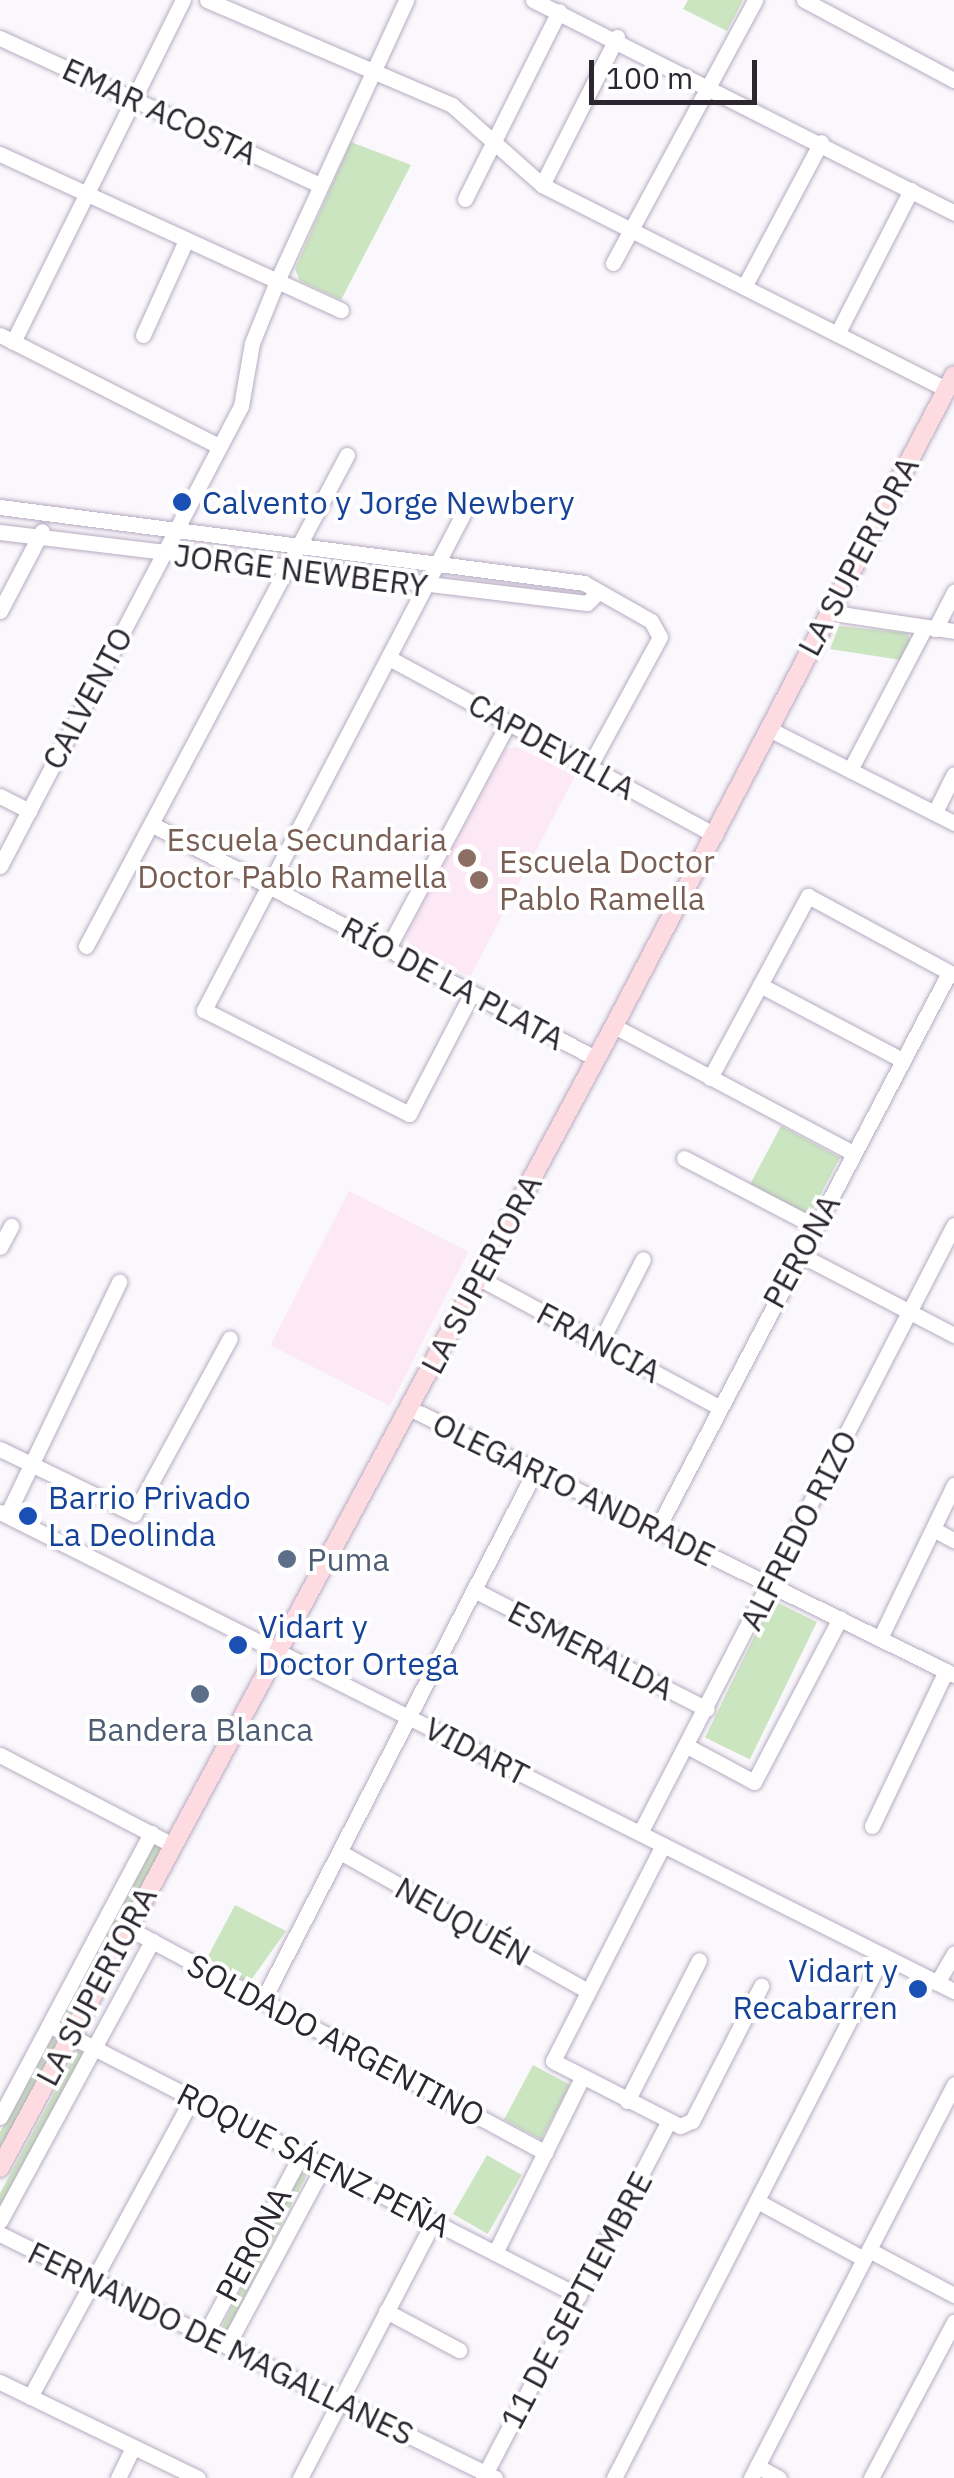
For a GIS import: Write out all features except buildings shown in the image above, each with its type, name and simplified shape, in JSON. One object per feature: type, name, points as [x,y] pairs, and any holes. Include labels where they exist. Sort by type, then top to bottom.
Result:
[{"type":"main road","name":"LA SUPERIORA","points":[[0,2168],[597,1059],[950,382]]},
{"type":"street","points":[[182,0],[88,194],[3,337],[220,446]]},
{"type":"street","points":[[207,0],[452,106],[542,185],[837,334],[950,382]]},
{"type":"street","name":"CALVENTO","points":[[0,866],[241,406],[252,342],[406,0]]},
{"type":"street","points":[[532,0],[708,82],[954,213]]},
{"type":"street","points":[[613,263],[755,0]]},
{"type":"street","points":[[804,0],[954,80]]},
{"type":"street","points":[[466,198],[559,11]]},
{"type":"street","points":[[542,185],[617,37]]},
{"type":"street","name":"EMAR ACOSTA","points":[[0,38],[320,185]]},
{"type":"street","points":[[744,288],[821,142]]},
{"type":"street","points":[[0,154],[341,310]]},
{"type":"street","points":[[837,334],[911,190]]},
{"type":"street","points":[[144,335],[186,240]]},
{"type":"street","points":[[86,946],[347,455]]},
{"type":"street","name":"JORGE NEWBERY","points":[[0,507],[584,584],[651,622],[660,637],[590,767]]},
{"type":"street","points":[[0,611],[50,514]]},
{"type":"street","points":[[463,514],[204,1010],[409,1114],[472,993]]},
{"type":"street","name":"JORGE NEWBERY","points":[[0,532],[286,570],[587,603],[597,593]]},
{"type":"street","points":[[850,770],[954,592]]},
{"type":"street","points":[[827,612],[954,632]]},
{"type":"street","name":"CAPDEVILLA","points":[[389,658],[715,835]]},
{"type":"street","points":[[388,948],[508,722]]},
{"type":"street","points":[[768,729],[954,824]]},
{"type":"street","points":[[935,812],[954,774]]},
{"type":"street","points":[[0,796],[29,811]]},
{"type":"street","name":"RÍO DE LA PLATA","points":[[151,824],[597,1059]]},
{"type":"street","points":[[710,1078],[808,896],[952,974]]},
{"type":"street","name":"PERONA","points":[[656,1531],[902,1060],[952,974]]},
{"type":"street","points":[[760,986],[902,1060]]},
{"type":"street","name":"RÍO DE LA PLATA","points":[[614,1026],[854,1153]]},
{"type":"street","points":[[684,1158],[816,1227]]},
{"type":"street","name":"ALFREDO RIZO","points":[[640,1833],[954,1225]]},
{"type":"street","points":[[0,1247],[10,1226]]},
{"type":"street","points":[[801,1255],[954,1335]]},
{"type":"street","points":[[600,1342],[643,1259]]},
{"type":"street","name":"FRANCIA","points":[[479,1278],[719,1407]]},
{"type":"street","points":[[2,1511],[119,1282]]},
{"type":"street","points":[[0,1449],[26,1468],[134,1514],[230,1338]]},
{"type":"street","name":"OLEGARIO ANDRADE","points":[[409,1408],[950,1673]]},
{"type":"street","points":[[263,2000],[412,1718],[535,1471]]},
{"type":"street","points":[[880,1638],[954,1486]]},
{"type":"street","name":"VIDART","points":[[2,1511],[954,1991]]},
{"type":"street","points":[[933,1529],[954,1540]]},
{"type":"street","name":"ESMERALDA","points":[[476,1591],[707,1709]]},
{"type":"street","points":[[687,1746],[754,1782],[840,1618]]},
{"type":"street","points":[[872,1826],[950,1673]]},
{"type":"street","points":[[0,1756],[173,1844]]},
{"type":"street","points":[[0,2117],[152,1833]]},
{"type":"street","points":[[663,1845],[552,2061],[668,2122],[692,2121],[762,1986]]},
{"type":"street","name":"NEUQUÉN","points":[[340,1852],[586,1990]]},
{"type":"street","name":"SOLDADO ARGENTINO","points":[[128,1928],[545,2153]]},
{"type":"street","points":[[0,2221],[152,1941]]},
{"type":"street","points":[[937,1982],[954,1952]]},
{"type":"street","points":[[614,2478],[883,1955]]},
{"type":"street","points":[[627,2101],[699,1960]]},
{"type":"street","name":"ROQUE SÁENZ PEÑA","points":[[49,2024],[579,2296]]},
{"type":"street","points":[[495,2253],[582,2078]]},
{"type":"street","points":[[778,2478],[754,2472],[954,2084]]},
{"type":"street","points":[[30,2397],[193,2097]]},
{"type":"street","name":"11 DE SEPTIEMBRE","points":[[488,2476],[668,2122]]},
{"type":"street","name":"PERONA","points":[[205,2335],[302,2154]]},
{"type":"street","name":"PERONA","points":[[227,2346],[324,2165]]},
{"type":"street","points":[[759,2202],[954,2294]]},
{"type":"street","points":[[300,2478],[433,2222]]},
{"type":"street","name":"FERNANDO DE MAGALLANES","points":[[0,2234],[488,2476]]},
{"type":"street","points":[[386,2310],[458,2350]]},
{"type":"street","points":[[872,2478],[954,2322]]},
{"type":"street","points":[[0,2382],[198,2478]]},
{"type":"street","points":[[118,2478],[134,2447]]},
{"type":"shaded area","name":"Escuela Doctor Pablo Ramella","points":[[517,747],[575,776],[470,977],[409,945],[407,935],[506,749]]},
{"type":"shaded area","points":[[349,1191],[468,1252],[390,1406],[270,1345]]},
{"type":"green space","points":[[688,0],[743,0],[727,31],[683,9]]},
{"type":"green space","points":[[351,142],[411,165],[341,300],[300,281],[295,269]]},
{"type":"green space","points":[[839,626],[907,633],[911,642],[901,660],[830,649]]},
{"type":"green space","points":[[781,1126],[840,1157],[809,1216],[750,1184]]},
{"type":"green space","points":[[772,1600],[817,1622],[750,1759],[705,1738]]},
{"type":"green space","points":[[155,1844],[162,1849],[65,2027],[55,2022]]},
{"type":"green space","points":[[235,1905],[286,1931],[249,1983],[207,1958]]},
{"type":"green space","points":[[51,2037],[59,2043],[0,2153],[0,2132]]},
{"type":"green space","points":[[78,2049],[87,2055],[0,2212],[0,2193]]},
{"type":"green space","points":[[533,2065],[570,2085],[541,2139],[504,2120]]},
{"type":"green space","points":[[487,2155],[522,2175],[488,2234],[453,2214]]},
{"type":"green space","points":[[301,2171],[307,2174],[226,2333],[220,2330]]},
{"type":"place","name":"Calvento y Jorge Newbery","points":[[182,502]]},
{"type":"place","name":"Escuela Secundaria Doctor Pablo Ramella","points":[[467,858]]},
{"type":"place","name":"Escuela Doctor Pablo Ramella","points":[[479,880]]},
{"type":"place","name":"Barrio Privado La Deolinda","points":[[28,1516]]},
{"type":"place","name":"Puma","points":[[287,1559]]},
{"type":"place","name":"Vidart y Doctor Ortega","points":[[238,1645]]},
{"type":"place","name":"Bandera Blanca","points":[[200,1694]]},
{"type":"place","name":"Vidart y Recabarren","points":[[918,1989]]}]
